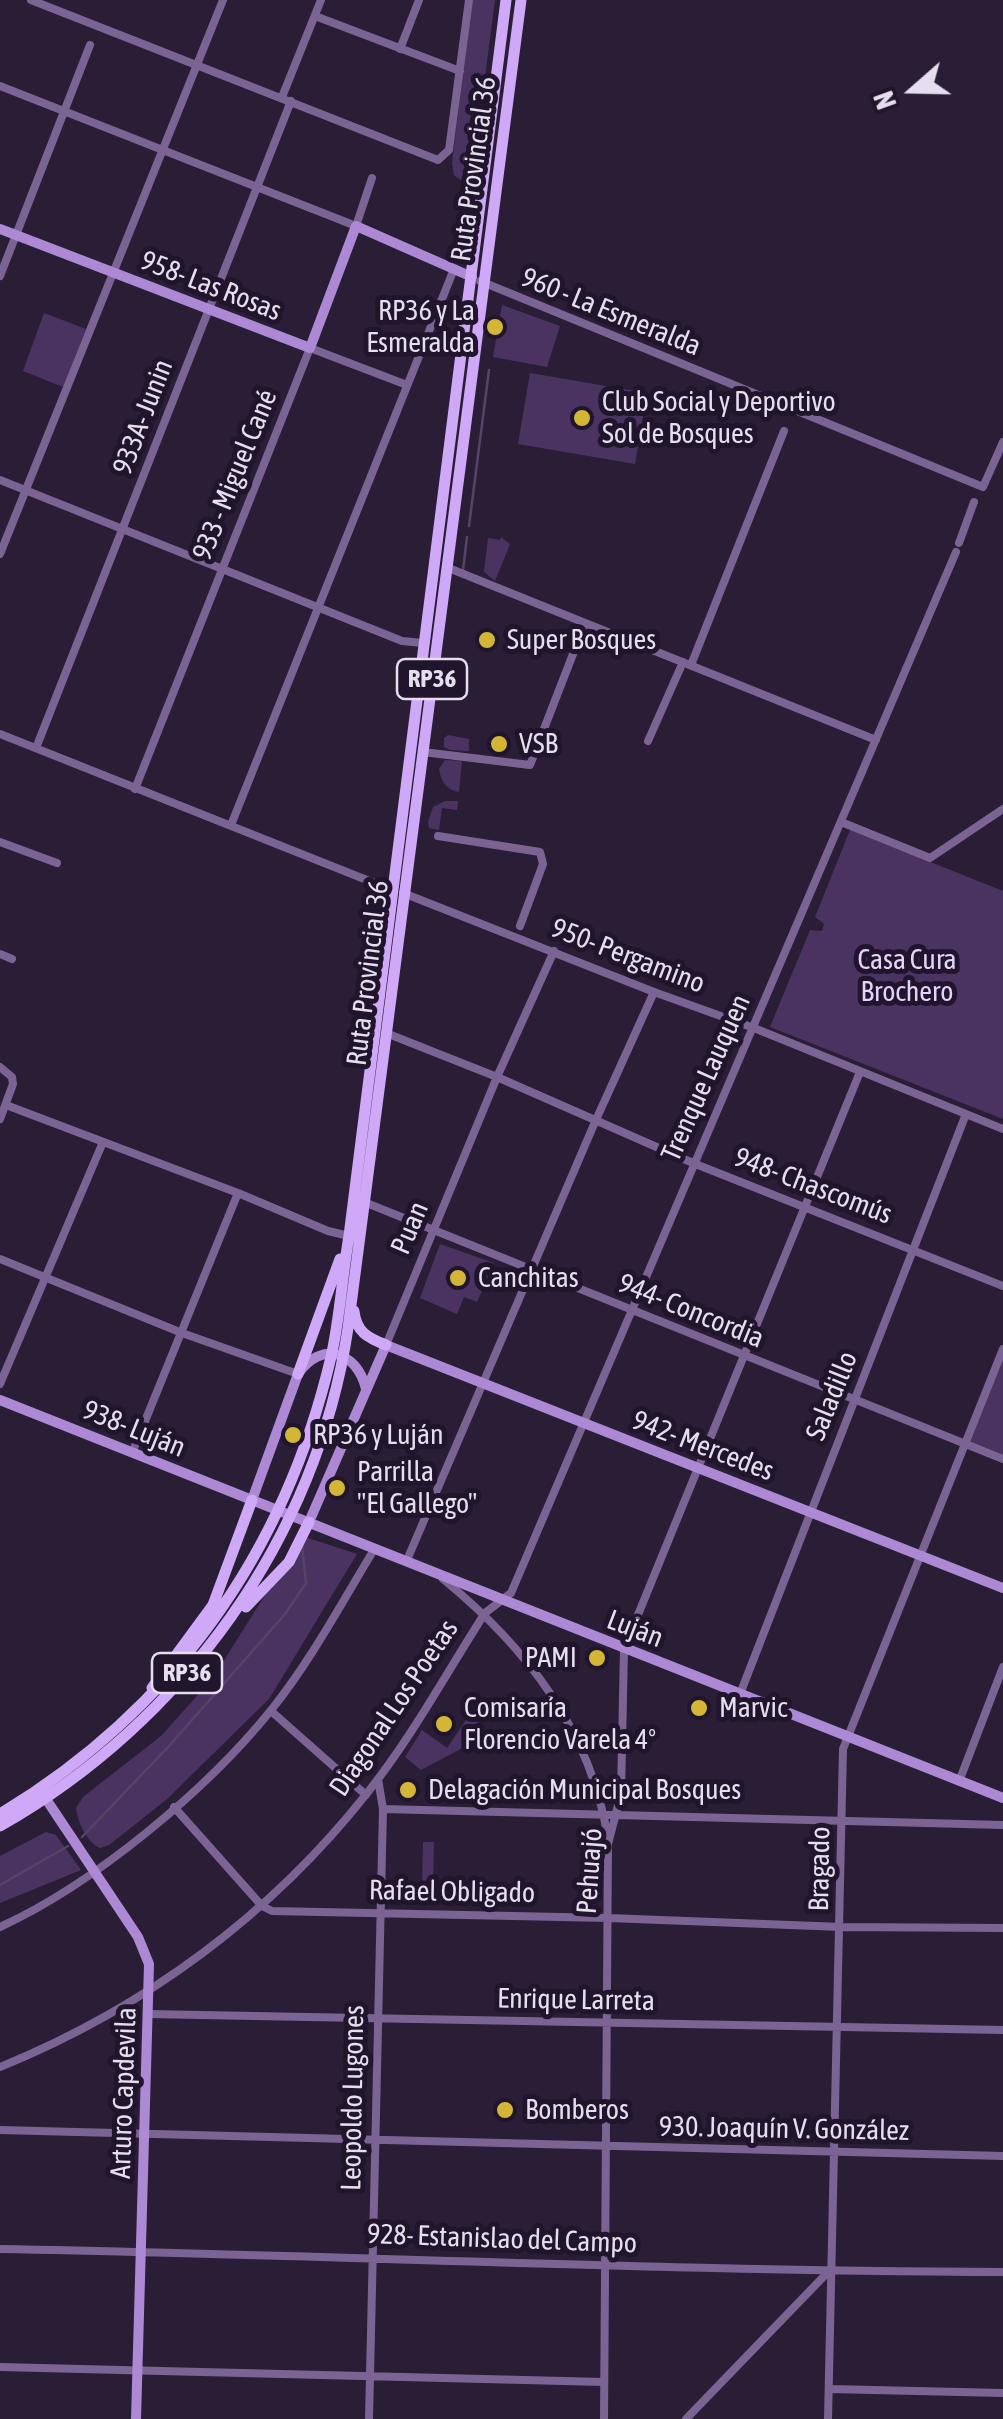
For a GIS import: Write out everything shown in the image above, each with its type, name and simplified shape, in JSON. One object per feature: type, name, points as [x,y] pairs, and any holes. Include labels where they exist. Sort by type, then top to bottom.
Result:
[{"type":"main road","name":"Ruta Provincial 36","points":[[338,1356],[348,1236],[446,568],[506,0]]},
{"type":"main road","name":"Ruta Provincial 36","points":[[0,1826],[46,1799],[123,1739],[206,1651],[256,1579],[286,1513],[304,1449],[338,1356],[354,1282],[386,1033],[423,643],[521,0]]},
{"type":"main road","name":"960 - La Esmeralda","points":[[356,226],[478,280]]},
{"type":"main road","name":"933 - Miguel Cané","points":[[310,348],[356,226]]},
{"type":"main road","name":"958- Las Rosas","points":[[0,229],[310,348]]},
{"type":"main road","points":[[144,1702],[160,1673],[212,1605],[348,1236]]},
{"type":"main road","points":[[354,1282],[356,1325],[364,1335],[386,1345]]},
{"type":"main road","name":"942- Mercedes","points":[[386,1345],[1003,1588]]},
{"type":"main road","name":"Puan","points":[[309,1522],[386,1345]]},
{"type":"main road","points":[[298,1374],[309,1360],[338,1356],[356,1365],[366,1392]]},
{"type":"main road","name":"938- Luján","points":[[0,1400],[252,1500]]},
{"type":"main road","name":"Luján","points":[[252,1500],[1003,1798]]},
{"type":"main road","name":"Ruta Provincial 36","points":[[0,1814],[80,1760],[144,1702],[216,1616],[286,1513]]},
{"type":"main road","points":[[206,1651],[290,1562],[309,1522]]},
{"type":"main road","name":"Arturo Capdevila","points":[[46,1799],[143,1945],[149,1964],[136,2419]]},
{"type":"street","points":[[31,0],[433,160],[443,158],[449,150],[468,0]]},
{"type":"street","points":[[0,554],[223,0]]},
{"type":"street","name":"933A- Junin","points":[[36,748],[256,189],[321,0]]},
{"type":"street","points":[[400,48],[419,0]]},
{"type":"street","points":[[315,16],[460,71]]},
{"type":"street","points":[[0,276],[90,45]]},
{"type":"street","name":"960 - La Esmeralda","points":[[0,86],[356,226]]},
{"type":"street","name":"933 - Miguel Cané","points":[[356,226],[372,178]]},
{"type":"street","points":[[231,825],[454,268]]},
{"type":"street","name":"960 - La Esmeralda","points":[[478,280],[979,492]]},
{"type":"street","name":"933 - Miguel Cané","points":[[135,789],[310,348]]},
{"type":"street","name":"958- Las Rosas","points":[[310,348],[406,386]]},
{"type":"street","points":[[648,741],[687,664],[784,431]]},
{"type":"street","name":"Trenque Lauquen","points":[[485,1613],[511,1592],[1003,442]]},
{"type":"street","points":[[0,480],[402,641],[423,643]]},
{"type":"street","points":[[446,568],[876,740]]},
{"type":"street","points":[[422,752],[530,765],[585,622]]},
{"type":"street","name":"950- Pergamino","points":[[0,734],[1003,1129]]},
{"type":"street","points":[[841,822],[930,858],[1003,809]]},
{"type":"street","points":[[438,836],[540,852],[544,864],[520,926]]},
{"type":"street","points":[[0,842],[57,863]]},
{"type":"street","name":"Puan","points":[[386,1345],[497,1077],[554,951]]},
{"type":"street","points":[[0,954],[12,959]]},
{"type":"street","points":[[407,1560],[654,992]]},
{"type":"street","name":"948- Chascomús","points":[[386,1033],[693,1163],[1003,1286]]},
{"type":"street","points":[[0,1067],[6,1069],[13,1084],[0,1119]]},
{"type":"street","name":"Pehuajó","points":[[604,2419],[608,1844],[621,1794],[621,1661],[860,1072]]},
{"type":"street","points":[[6,1106],[238,1193],[328,1232],[348,1236]]},
{"type":"street","name":"Saladillo","points":[[740,1694],[966,1114]]},
{"type":"street","points":[[0,1384],[103,1142]]},
{"type":"street","points":[[132,1453],[238,1193]]},
{"type":"street","name":"944- Concordia","points":[[364,1202],[1003,1459]]},
{"type":"street","points":[[0,1259],[182,1333],[298,1374]]},
{"type":"street","name":"Bragado","points":[[828,2419],[844,1750],[1003,1349]]},
{"type":"street","points":[[0,1927],[95,1871],[174,1807],[271,1711],[309,1658],[375,1548]]},
{"type":"street","points":[[434,1572],[485,1613],[523,1654],[556,1700],[584,1755],[604,1812],[608,1844]]},
{"type":"street","name":"Diagonal Los Poetas","points":[[0,2067],[60,2041],[150,1992],[262,1906],[366,1794],[485,1613]]},
{"type":"street","points":[[960,1779],[1003,1667]]},
{"type":"street","points":[[271,1711],[366,1794]]},
{"type":"street","name":"Leopoldo Lugones","points":[[369,2419],[383,1808],[378,1778]]},
{"type":"street","points":[[174,1807],[262,1906]]},
{"type":"street","points":[[383,1808],[1003,1826]]},
{"type":"street","name":"Rafael Obligado","points":[[262,1906],[281,1912],[1003,1928]]},
{"type":"street","name":"Enrique Larreta","points":[[148,2014],[1003,2030]]},
{"type":"street","name":"930. Joaquín V. González","points":[[0,2130],[1003,2156]]},
{"type":"street","name":"928- Estanislao del Campo","points":[[0,2249],[371,2256],[829,2272],[1003,2272]]},
{"type":"street","points":[[686,2419],[829,2272]]},
{"type":"street","points":[[0,2368],[604,2382]]},
{"type":"street","points":[[830,2389],[1003,2393]]},
{"type":"green space","points":[[472,0],[495,0],[473,169],[470,178],[462,181],[454,175],[452,163]]},
{"type":"green space","points":[[502,305],[560,326],[547,367],[493,357]]},
{"type":"green space","points":[[44,313],[86,329],[63,387],[23,371]]},
{"type":"green space","name":"Club Social y Deportivo Sol de Bosques","points":[[530,373],[647,393],[635,464],[518,444]]},
{"type":"green space","points":[[501,537],[510,544],[495,581],[484,572],[488,538]]},
{"type":"green space","points":[[448,735],[469,739],[469,751],[444,747]]},
{"type":"green space","points":[[445,760],[462,761],[459,792],[447,787],[441,777],[439,769]]},
{"type":"green space","points":[[445,801],[458,801],[457,810],[442,808],[439,830],[429,828],[433,807]]},
{"type":"green space","name":"Casa Cura Brochero","points":[[850,830],[1003,891],[1003,1119],[770,1027],[810,930],[822,931],[824,924],[815,917]]},
{"type":"green space","name":"Canchitas","points":[[440,1244],[494,1263],[477,1302],[464,1297],[457,1314],[420,1298]]},
{"type":"green space","points":[[1003,1349],[1003,1459],[967,1445]]},
{"type":"green space","points":[[302,1536],[357,1554],[269,1699],[166,1800],[109,1845],[95,1845],[77,1814],[83,1797],[161,1736],[213,1678]]},
{"type":"green space","points":[[468,1717],[482,1725],[487,1735],[421,1770],[405,1757],[422,1730],[447,1748]]},
{"type":"green space","points":[[46,1832],[56,1835],[81,1870],[0,1903],[0,1856]]},
{"type":"green space","points":[[423,1842],[434,1842],[433,1892],[422,1892]]},
{"type":"waterway","points":[[469,526],[489,370]]},
{"type":"waterway","points":[[463,570],[467,537]]},
{"type":"waterway","points":[[82,1837],[170,1745],[285,1614],[306,1583],[302,1546]]},
{"type":"waterway","points":[[0,1885],[68,1846]]},
{"type":"place","name":"RP36 y La Esmeralda","points":[[495,327]]},
{"type":"place","name":"Club Social y Deportivo Sol de Bosques","points":[[582,418]]},
{"type":"place","name":"Super Bosques","points":[[487,640]]},
{"type":"place","name":"VSB","points":[[499,744]]},
{"type":"place","name":"Canchitas","points":[[458,1278]]},
{"type":"place","name":"RP36 y Luján","points":[[293,1435]]},
{"type":"place","name":"Parrilla \"El Gallego\"","points":[[337,1488]]},
{"type":"place","name":"PAMI","points":[[597,1658]]},
{"type":"place","name":"Marvic","points":[[699,1708]]},
{"type":"place","name":"Comisaría Florencio Varela 4°","points":[[444,1724]]},
{"type":"place","name":"Delagación Municipal Bosques","points":[[408,1790]]},
{"type":"place","name":"Bomberos","points":[[505,2110]]}]
